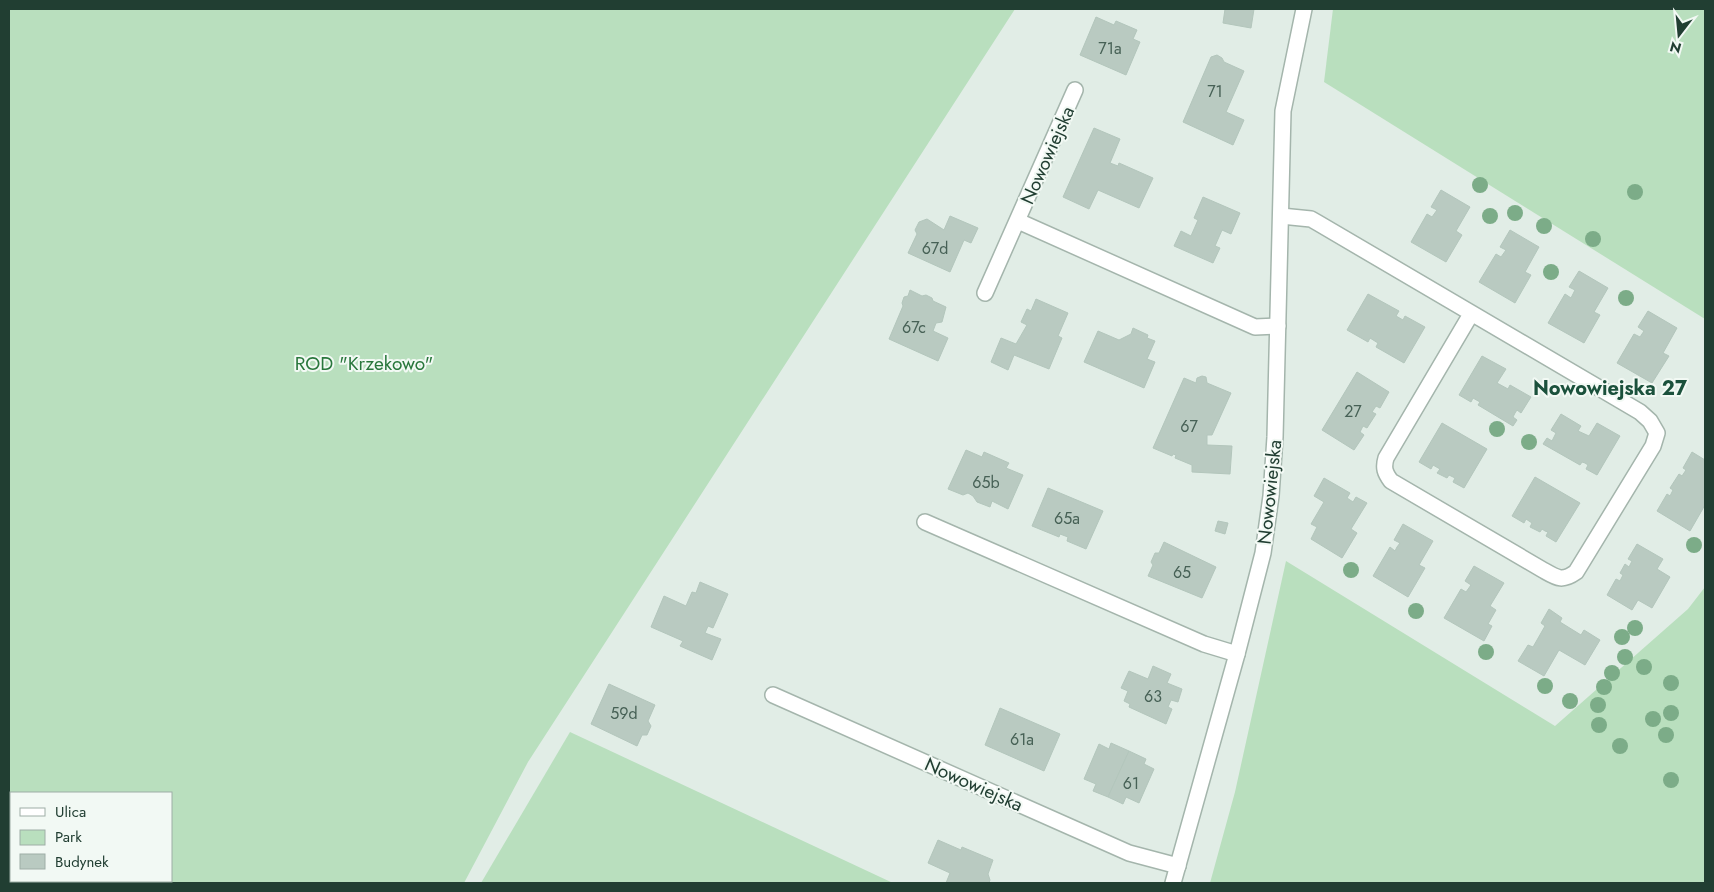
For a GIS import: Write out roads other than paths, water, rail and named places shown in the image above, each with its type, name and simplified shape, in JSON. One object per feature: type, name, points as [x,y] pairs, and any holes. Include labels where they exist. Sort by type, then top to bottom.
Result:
[{"type":"street","name":"Nowowiejska","points":[[1173,883],[1263,553],[1271,496],[1278,326],[1283,111],[1304,9]]},
{"type":"street","name":"Nowowiejska","points":[[985,293],[1076,90]]},
{"type":"street","points":[[1281,216],[1311,219],[1640,412],[1650,420],[1657,433],[1653,446],[1576,572],[1568,577],[1554,576],[1543,570],[1396,484],[1386,474],[1384,467],[1386,458],[1471,314]]},
{"type":"street","name":"Nowowiejska","points":[[1018,221],[1254,327],[1278,326]]},
{"type":"street","points":[[925,522],[1204,644],[1237,654]]},
{"type":"street","name":"Nowowiejska","points":[[773,695],[1129,853],[1178,866]]},
{"type":"district","name":"Nowowiejska 27","points":[[1610,388]]},
{"type":"park label","name":"ROD \"Krzekowo\"","points":[[364,363]]}]
